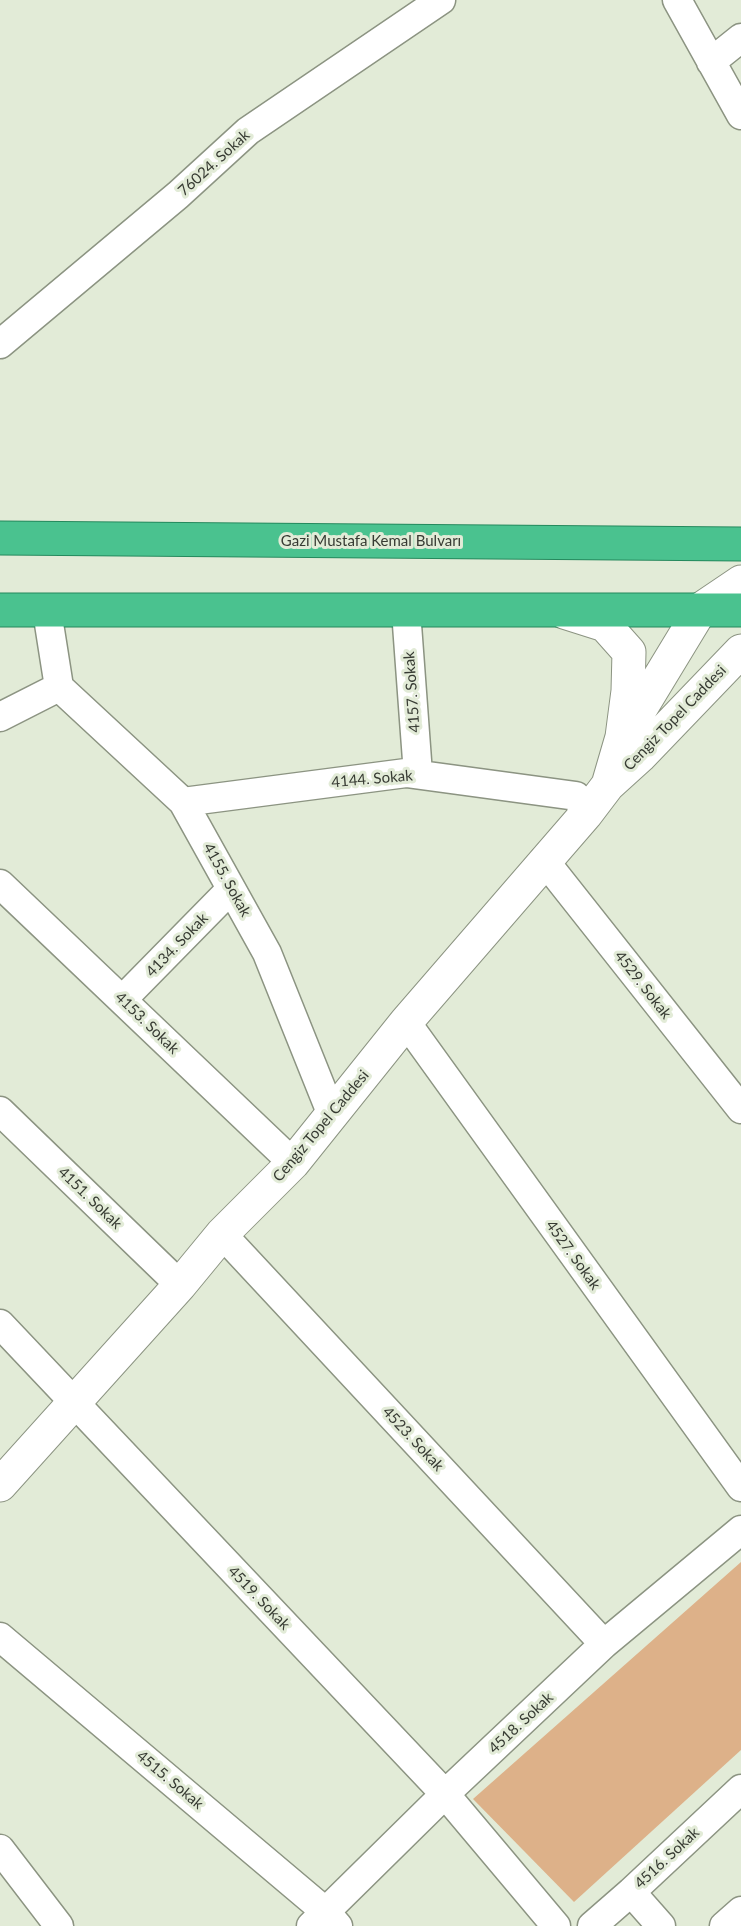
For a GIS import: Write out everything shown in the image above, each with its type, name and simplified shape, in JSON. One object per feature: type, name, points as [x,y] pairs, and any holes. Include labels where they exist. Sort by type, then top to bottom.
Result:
[{"type":"highway","name":"Gazi Mustafa Kemal Bulvarı","points":[[0,538],[741,544]]},
{"type":"highway","points":[[0,610],[741,610]]},
{"type":"street","name":"76024. Sokak","points":[[0,344],[178,195],[248,130],[441,0]]},
{"type":"street","points":[[677,0],[741,115]]},
{"type":"street","points":[[711,62],[741,38]]},
{"type":"street","name":"Cengiz Topel Caddesi","points":[[622,737],[701,609],[741,582]]},
{"type":"street","points":[[0,717],[59,687],[47,611]]},
{"type":"street","name":"4157. Sokak","points":[[406,611],[418,774]]},
{"type":"street","name":"Cengiz Topel Caddesi","points":[[562,611],[605,624],[629,652],[628,691],[622,737],[608,785]]},
{"type":"street","name":"Cengiz Topel Caddesi","points":[[0,1485],[180,1285],[222,1233],[293,1163],[406,1022],[608,785],[640,756],[741,651]]},
{"type":"street","name":"4155. Sokak","points":[[59,687],[183,802],[267,953],[332,1115]]},
{"type":"street","name":"4144. Sokak","points":[[183,802],[406,772],[576,796],[585,814]]},
{"type":"street","name":"4529. Sokak","points":[[544,860],[741,1109]]},
{"type":"street","name":"4153. Sokak","points":[[0,884],[293,1163]]},
{"type":"street","name":"4134. Sokak","points":[[123,1000],[231,889]]},
{"type":"street","name":"4527. Sokak","points":[[406,1022],[732,1456],[741,1487]]},
{"type":"street","name":"4151. Sokak","points":[[0,1111],[180,1285]]},
{"type":"street","name":"4523. Sokak","points":[[222,1233],[604,1644]]},
{"type":"street","name":"4519. Sokak","points":[[0,1324],[445,1794],[556,1926]]},
{"type":"street","name":"4518. Sokak","points":[[325,1921],[445,1794],[604,1644],[741,1530]]},
{"type":"street","name":"4515. Sokak","points":[[0,1637],[325,1921]]},
{"type":"street","name":"4516. Sokak","points":[[592,1926],[741,1789]]},
{"type":"street","points":[[0,1849],[59,1926]]},
{"type":"street","points":[[631,1892],[661,1926]]},
{"type":"street","points":[[724,1926],[741,1911]]},
{"type":"shaded area","points":[[741,1562],[741,1750],[574,1902],[473,1799]]}]
